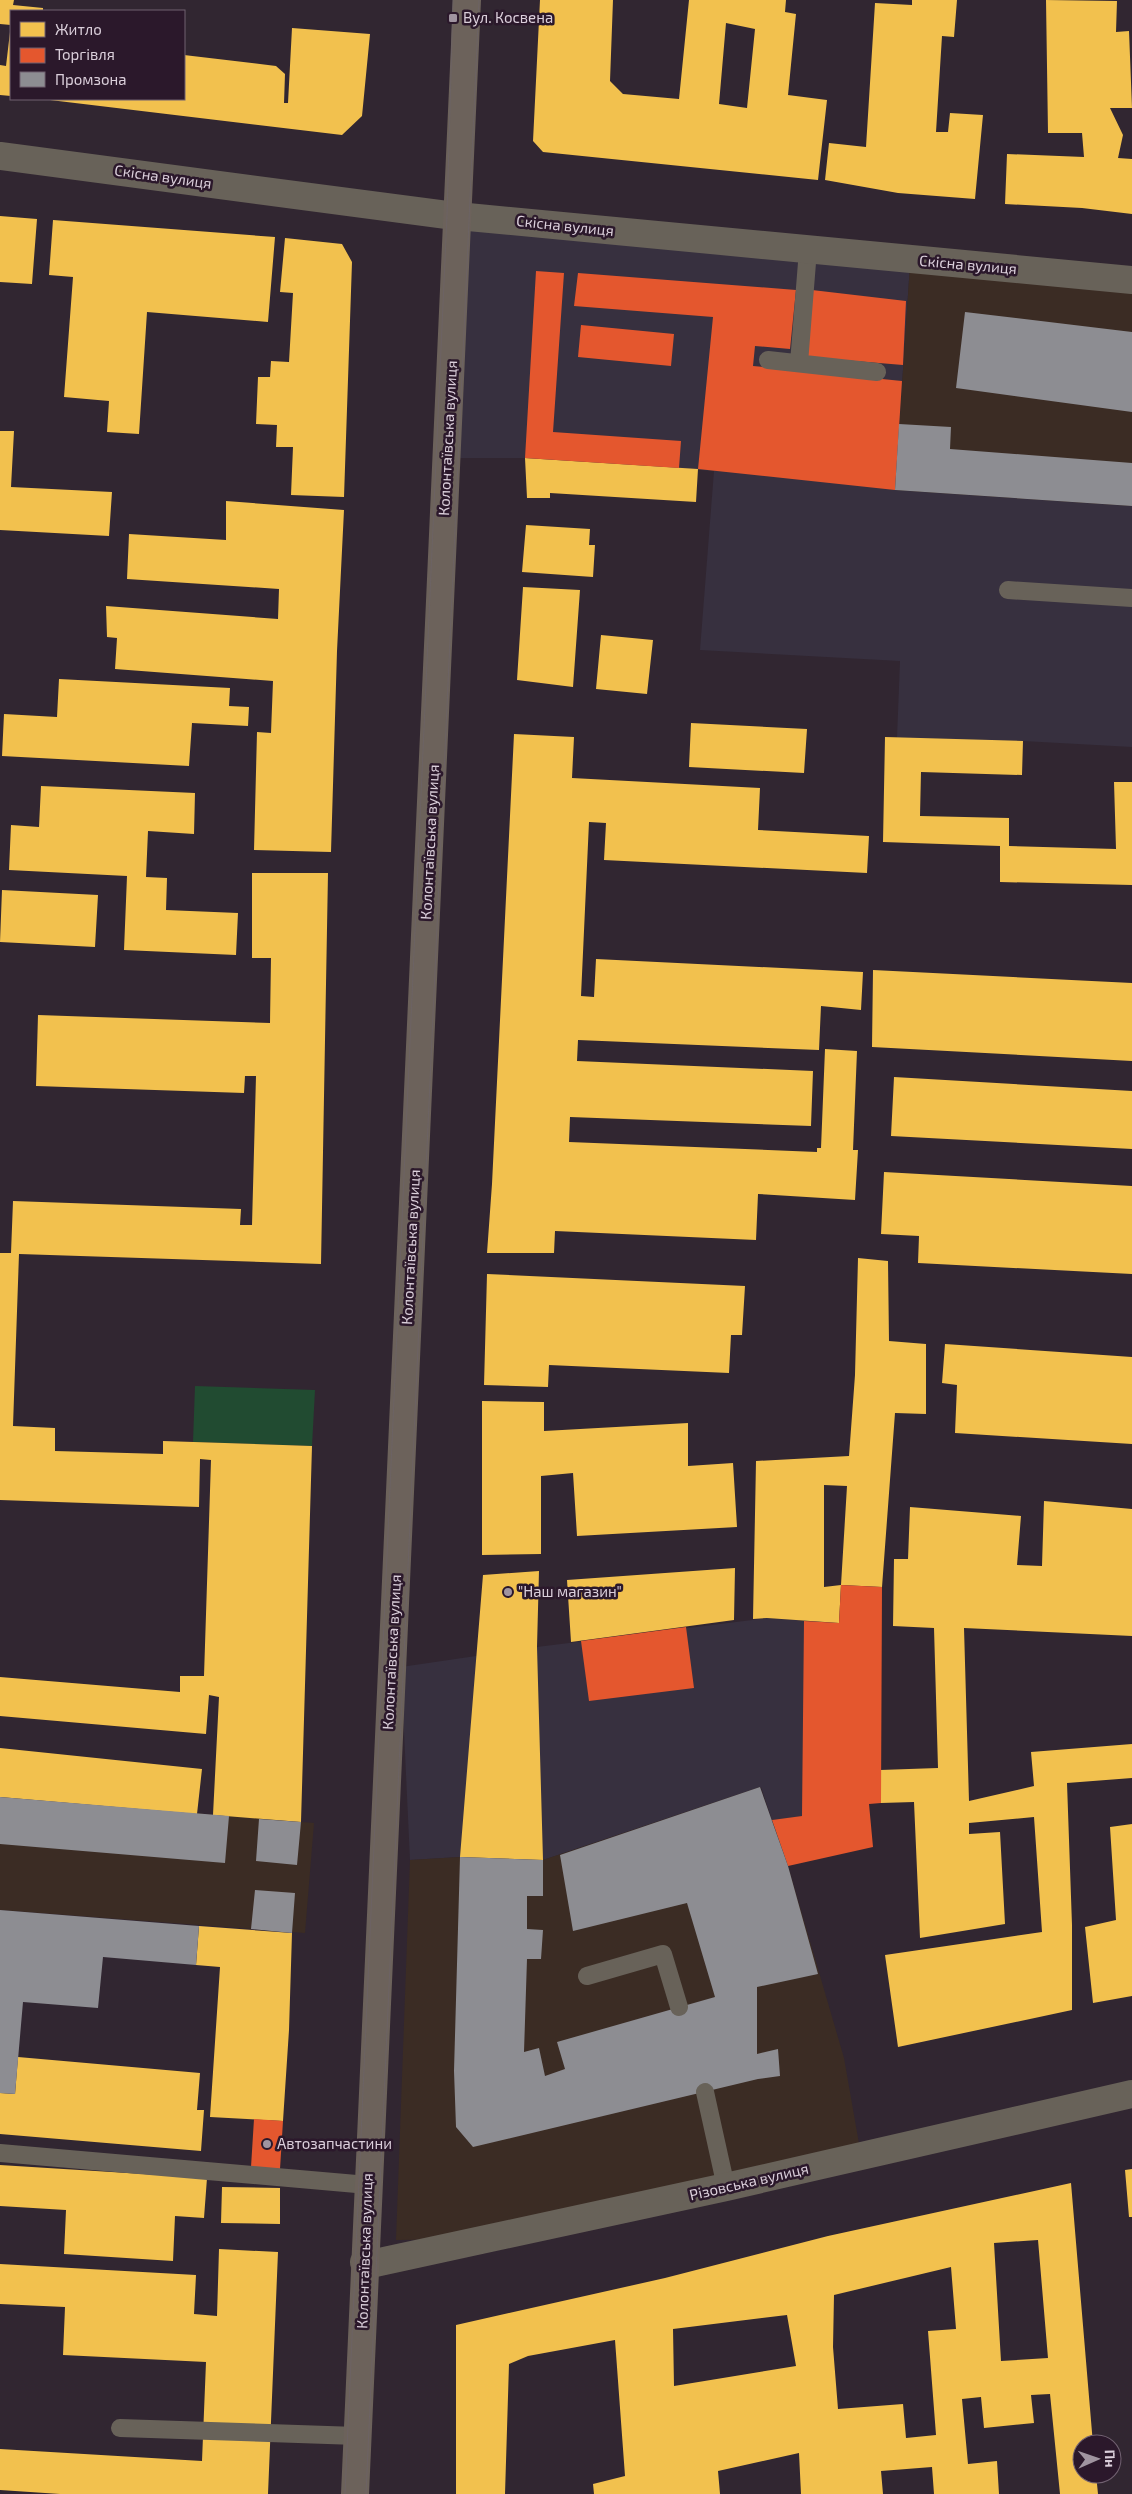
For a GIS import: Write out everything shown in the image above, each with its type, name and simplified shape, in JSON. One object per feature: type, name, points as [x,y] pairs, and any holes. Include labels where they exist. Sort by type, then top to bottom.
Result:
[{"type":"main road","name":"Колонтаївська вулиця","points":[[355,2494],[467,0]]},
{"type":"street","name":"Cкісна вулиця","points":[[0,156],[458,216],[1132,280]]},
{"type":"street","name":"Різовська вулиця","points":[[364,2262],[376,2262],[726,2187],[1132,2094]]},
{"type":"lane","points":[[799,364],[808,250]]},
{"type":"lane","points":[[768,360],[877,372]]},
{"type":"lane","points":[[1008,590],[1132,598]]},
{"type":"lane","points":[[587,1976],[663,1954],[679,2007]]},
{"type":"lane","points":[[705,2092],[726,2187]]},
{"type":"lane","points":[[0,2153],[368,2185]]},
{"type":"lane","points":[[120,2428],[357,2436]]},
{"type":"shaded area","points":[[462,220],[910,265],[895,490],[1132,506],[1132,747],[1023,741],[897,738],[900,661],[700,650],[714,471],[525,458],[451,458]]},
{"type":"shaded area","points":[[910,265],[1132,287],[1132,506],[895,490]]},
{"type":"shaded area","points":[[767,1618],[839,1623],[828,1813],[772,1820],[761,1787],[543,1860],[460,1857],[410,1860],[401,1667],[537,1647]]},
{"type":"shaded area","points":[[760,1787],[788,1866],[844,2058],[861,2155],[480,2239],[396,2240],[410,1860],[460,1857],[543,1860]]},
{"type":"shaded area","points":[[0,1797],[314,1823],[305,1933],[0,1910]]},
{"type":"green space","points":[[195,1386],[315,1390],[312,1446],[193,1442]]},
{"type":"building: Житло","points":[[0,0],[14,0],[13,5],[43,8],[43,10],[10,10],[10,25],[0,24]]},
{"type":"building: Житло","points":[[540,0],[613,0],[610,81],[623,94],[679,99],[689,0],[786,0],[785,12],[796,14],[788,95],[827,100],[818,180],[543,152],[533,141]],"holes":[[[726,23],[755,29],[747,108],[719,104]]]},
{"type":"building: Житло","points":[[912,0],[957,0],[954,37],[942,36],[936,132],[948,132],[950,113],[983,115],[975,199],[898,193],[825,180],[829,143],[866,147],[875,3],[912,5]]},
{"type":"building: Житло","points":[[1046,0],[1117,1],[1116,32],[1129,31],[1132,108],[1110,108],[1123,135],[1118,158],[1132,159],[1132,214],[1082,208],[1005,204],[1007,154],[1084,157],[1082,133],[1048,133]]},
{"type":"building: Житло","points":[[292,28],[370,34],[362,116],[342,135],[50,100],[185,100],[185,55],[276,66],[285,74],[284,103],[288,103]]},
{"type":"building: Житло","points":[[10,32],[10,96],[0,95],[0,65],[6,66]]},
{"type":"building: Житло","points":[[0,216],[37,219],[32,284],[0,282]]},
{"type":"building: Житло","points":[[53,220],[275,237],[268,322],[147,312],[139,434],[107,432],[109,401],[64,397],[73,277],[49,275]]},
{"type":"building: Житло","points":[[285,238],[342,244],[352,262],[344,497],[291,495],[293,447],[276,447],[277,425],[256,424],[258,377],[270,377],[271,361],[289,362],[293,293],[280,292]]},
{"type":"building: Житло","points":[[0,431],[14,431],[11,487],[112,492],[109,536],[0,530]]},
{"type":"building: Житло","points":[[525,458],[698,469],[696,502],[550,493],[550,498],[527,498]]},
{"type":"building: Житло","points":[[226,501],[344,510],[337,651],[331,852],[254,850],[257,732],[271,733],[273,681],[115,669],[117,638],[107,637],[106,606],[278,619],[279,589],[127,579],[129,534],[226,540]]},
{"type":"building: Житло","points":[[526,525],[590,529],[589,545],[595,545],[593,577],[522,572]]},
{"type":"building: Житло","points":[[523,587],[580,590],[573,687],[517,680]]},
{"type":"building: Житло","points":[[601,635],[653,640],[647,694],[596,689]]},
{"type":"building: Житло","points":[[59,679],[230,688],[229,706],[249,707],[248,726],[192,723],[189,766],[2,756],[4,714],[57,717]]},
{"type":"building: Житло","points":[[691,723],[807,729],[804,773],[689,767]]},
{"type":"building: Житло","points":[[514,734],[574,737],[572,778],[760,788],[758,830],[869,836],[867,873],[604,860],[606,823],[589,822],[581,996],[594,997],[596,959],[863,972],[861,1010],[821,1006],[819,1050],[578,1040],[577,1061],[813,1071],[811,1126],[570,1117],[569,1142],[817,1152],[817,1148],[821,1148],[825,1049],[857,1051],[853,1150],[858,1150],[855,1200],[758,1194],[756,1240],[555,1231],[554,1253],[487,1253]]},
{"type":"building: Житло","points":[[885,737],[1023,741],[1022,775],[921,772],[920,816],[1009,818],[1009,846],[1116,849],[1114,782],[1132,782],[1132,885],[1000,882],[1000,846],[883,842]]},
{"type":"building: Житло","points":[[41,786],[195,793],[194,834],[148,831],[146,877],[167,878],[166,910],[238,913],[236,955],[124,950],[127,876],[9,870],[11,825],[39,827]]},
{"type":"building: Житло","points":[[252,873],[328,873],[321,1264],[19,1254],[13,1426],[55,1428],[55,1451],[163,1454],[163,1441],[312,1446],[301,1822],[213,1815],[219,1697],[209,1695],[206,1734],[0,1716],[0,1677],[180,1692],[180,1676],[204,1676],[211,1460],[200,1459],[199,1507],[0,1500],[0,1253],[11,1253],[13,1201],[241,1209],[240,1225],[252,1225],[256,1076],[245,1076],[244,1093],[36,1086],[38,1015],[270,1023],[271,958],[252,958]]},
{"type":"building: Житло","points":[[2,890],[98,895],[95,947],[0,942]]},
{"type":"building: Житло","points":[[873,970],[1132,983],[1132,1061],[872,1047]]},
{"type":"building: Житло","points":[[894,1077],[1132,1091],[1132,1149],[891,1136]]},
{"type":"building: Житло","points":[[884,1172],[1132,1186],[1132,1274],[918,1263],[919,1236],[881,1234]]},
{"type":"building: Житло","points":[[858,1258],[888,1261],[889,1341],[926,1344],[926,1414],[895,1413],[882,1587],[841,1585],[839,1623],[767,1618],[753,1619],[756,1461],[849,1456],[855,1375]],"holes":[[[824,1485],[847,1486],[841,1585],[824,1587]]]},
{"type":"building: Житло","points":[[487,1274],[745,1286],[742,1335],[731,1335],[729,1373],[549,1365],[548,1387],[484,1385]]},
{"type":"building: Житло","points":[[945,1344],[1132,1357],[1132,1444],[955,1433],[957,1385],[942,1383]]},
{"type":"building: Житло","points":[[482,1401],[544,1402],[544,1431],[688,1423],[688,1466],[733,1463],[737,1527],[577,1536],[573,1473],[541,1476],[541,1554],[482,1555]]},
{"type":"building: Житло","points":[[1044,1501],[1132,1509],[1132,1636],[964,1628],[969,1801],[1034,1786],[1031,1752],[1132,1744],[1132,1778],[1067,1783],[1072,1925],[1072,2010],[898,2047],[885,1955],[1042,1932],[1034,1817],[969,1823],[969,1834],[1000,1832],[1005,1924],[920,1938],[914,1802],[881,1803],[880,1770],[938,1768],[934,1628],[893,1626],[894,1559],[908,1559],[910,1507],[1021,1516],[1017,1565],[1042,1566]]},
{"type":"building: Житло","points":[[735,1568],[734,1620],[571,1642],[567,1580]]},
{"type":"building: Житло","points":[[539,1571],[537,1647],[543,1860],[460,1857],[483,1575]]},
{"type":"building: Житло","points":[[0,1748],[202,1769],[197,1814],[0,1797]]},
{"type":"building: Житло","points":[[1132,1824],[1132,1996],[1093,2003],[1085,1927],[1116,1920],[1110,1827]]},
{"type":"building: Житло","points":[[199,1926],[292,1933],[289,2030],[283,2121],[210,2117],[220,1967],[196,1965]]},
{"type":"building: Житло","points":[[18,2057],[200,2073],[197,2110],[204,2110],[201,2151],[0,2134],[0,2093],[15,2094]]},
{"type":"building: Житло","points":[[0,2165],[207,2178],[204,2218],[175,2216],[173,2261],[64,2254],[66,2210],[0,2206]]},
{"type":"building: Житло","points":[[1132,2169],[1132,2217],[1129,2217],[1125,2170]]},
{"type":"building: Житло","points":[[1071,2183],[1092,2434],[1072,2434],[1072,2484],[1097,2484],[1098,2494],[1060,2494],[1050,2394],[1031,2395],[1034,2423],[984,2428],[981,2397],[962,2399],[968,2464],[997,2461],[999,2494],[934,2494],[932,2467],[881,2471],[883,2494],[801,2494],[799,2453],[718,2471],[720,2494],[594,2494],[593,2484],[625,2476],[615,2340],[528,2356],[509,2364],[505,2494],[456,2494],[456,2325],[665,2278],[828,2236]],"holes":[[[1038,2240],[1048,2358],[1001,2361],[994,2243]],[[951,2267],[956,2329],[928,2331],[936,2435],[906,2438],[903,2404],[838,2409],[833,2347],[834,2295]],[[787,2315],[796,2366],[674,2386],[673,2329]]]},
{"type":"building: Житло","points":[[222,2187],[280,2188],[280,2224],[221,2223]]},
{"type":"building: Житло","points":[[219,2249],[278,2252],[268,2494],[60,2494],[0,2490],[0,2449],[202,2461],[206,2362],[63,2355],[65,2307],[0,2304],[0,2264],[196,2275],[194,2314],[217,2316]]},
{"type":"building: Торгівля","points":[[536,271],[564,273],[553,432],[681,441],[679,468],[525,458]]},
{"type":"building: Торгівля","points":[[578,273],[796,290],[790,349],[755,346],[753,366],[902,381],[895,490],[698,469],[713,317],[574,306]]},
{"type":"building: Торгівля","points":[[812,290],[906,301],[903,365],[807,357]]},
{"type":"building: Торгівля","points":[[581,325],[674,334],[671,366],[578,357]]},
{"type":"building: Торгівля","points":[[841,1585],[882,1587],[881,1803],[869,1804],[873,1847],[788,1866],[772,1820],[802,1816],[804,1621],[839,1623]]},
{"type":"building: Торгівля","points":[[686,1627],[694,1688],[589,1701],[581,1641]]},
{"type":"building: Торгівля","name":"Автозапчастини","points":[[254,2119],[283,2121],[280,2169],[251,2167]]},
{"type":"building: Промзона","points":[[965,312],[1132,332],[1132,412],[956,388]]},
{"type":"building: Промзона","points":[[899,424],[951,427],[950,449],[1132,463],[1132,506],[895,490]]},
{"type":"building: Промзона","points":[[760,1787],[788,1866],[818,1974],[757,1987],[757,2054],[778,2049],[780,2076],[758,2079],[473,2147],[456,2127],[454,2071],[460,1857],[543,1860],[543,1896],[527,1896],[527,1929],[543,1930],[541,1959],[527,1959],[524,2052],[539,2048],[545,2076],[565,2069],[557,2042],[715,1997],[687,1903],[573,1931],[560,1855]]},
{"type":"building: Промзона","points":[[0,1797],[229,1816],[225,1863],[0,1844]]},
{"type":"building: Промзона","points":[[259,1819],[301,1822],[297,1865],[256,1861]]},
{"type":"building: Промзона","points":[[255,1890],[295,1893],[292,1933],[251,1929]]},
{"type":"building: Промзона","points":[[0,1910],[199,1926],[196,1965],[103,1957],[98,2008],[23,2002],[15,2094],[0,2093]]},
{"type":"tram line","points":[[345,2494],[447,215],[453,0]]},
{"type":"tram line","points":[[366,2494],[479,0]]},
{"type":"place","name":"Вул. Косвена","points":[[453,18]]},
{"type":"place","name":"\"Наш магазин\"","points":[[508,1592]]},
{"type":"place","name":"Автозапчастини","points":[[267,2144]]}]
